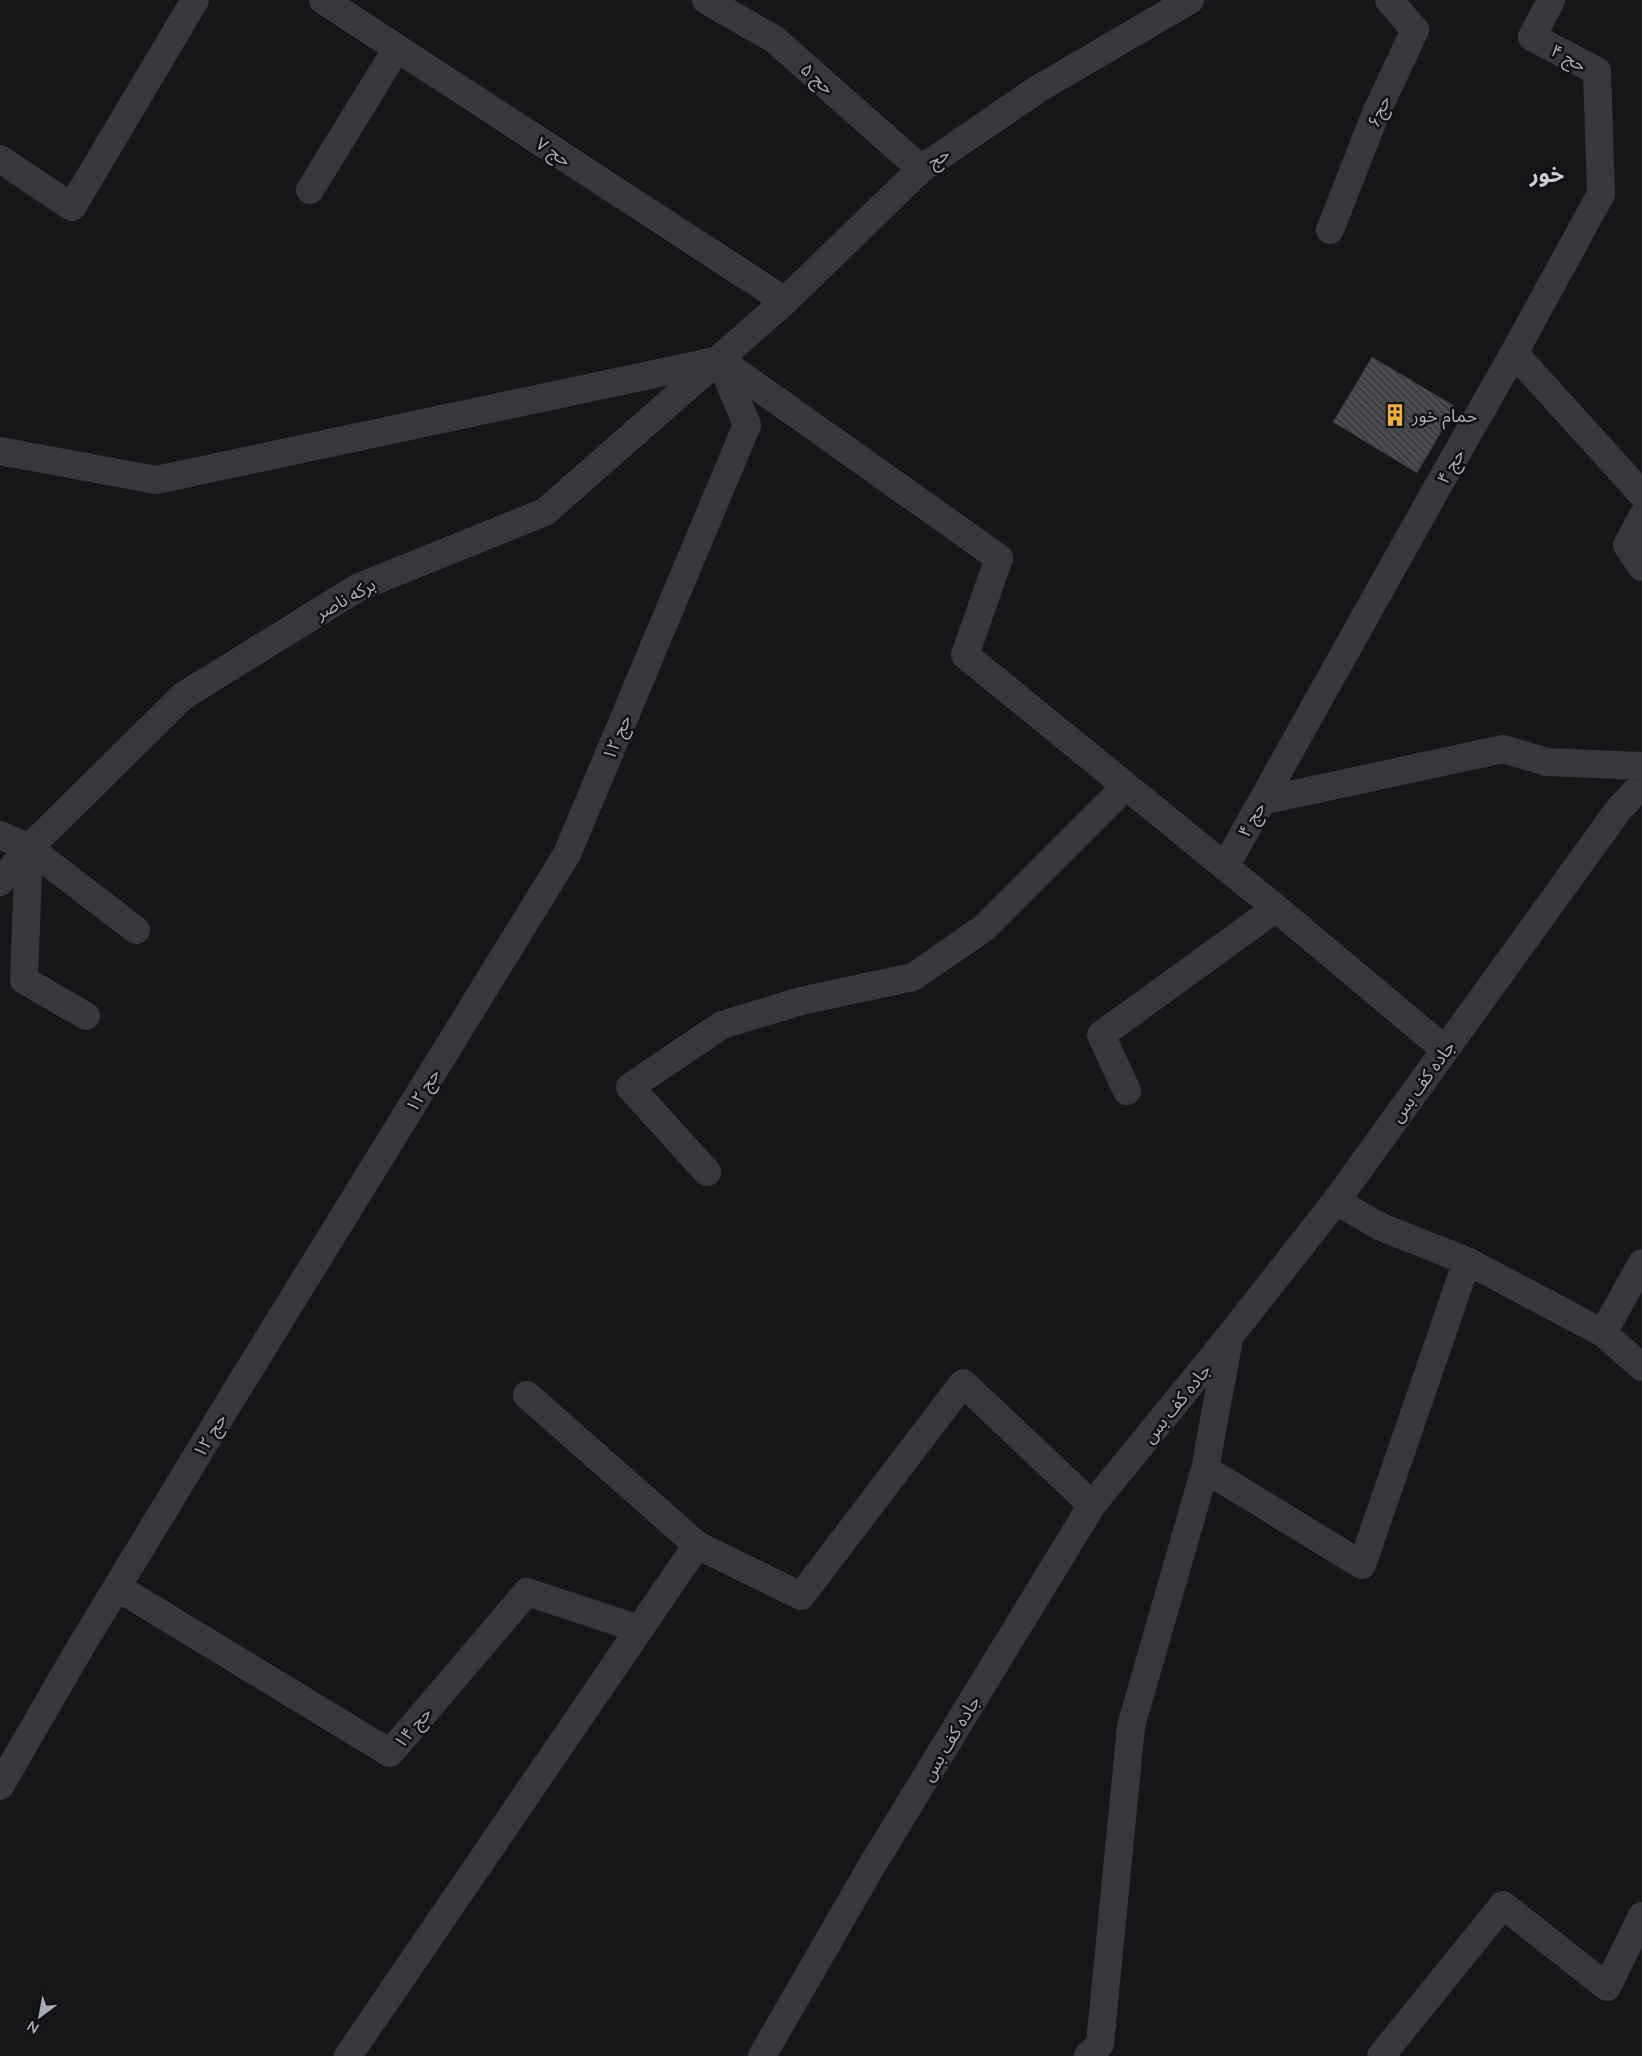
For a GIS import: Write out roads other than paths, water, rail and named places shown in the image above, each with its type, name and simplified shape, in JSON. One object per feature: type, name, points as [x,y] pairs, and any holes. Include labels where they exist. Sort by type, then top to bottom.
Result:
[{"type":"street","points":[[0,158],[72,207],[195,0]]},
{"type":"street","name":"حج ۷","points":[[324,0],[785,301]]},
{"type":"street","name":"حج ۵","points":[[706,0],[774,39],[921,169]]},
{"type":"street","name":"حج","points":[[720,360],[785,301],[921,169],[1038,89],[1190,0]]},
{"type":"street","name":"حج۶","points":[[1330,230],[1376,112],[1415,30],[1389,0]]},
{"type":"street","name":"حج ۴","points":[[1225,867],[1514,353],[1601,194],[1597,72],[1532,37],[1551,0]]},
{"type":"street","points":[[310,190],[397,48]]},
{"type":"street","points":[[1514,353],[1642,494]]},
{"type":"street","points":[[0,451],[156,480],[720,360],[999,558],[965,655],[1276,908],[1444,1049]]},
{"type":"street","name":"برکه ناصر","points":[[0,882],[29,848],[183,696],[358,587],[545,512],[720,360]]},
{"type":"street","name":"حج ۱۲","points":[[0,1786],[117,1586],[567,854],[747,424],[720,360]]},
{"type":"street","points":[[1642,517],[1627,545],[1642,567]]},
{"type":"street","points":[[1262,801],[1503,749],[1546,762],[1642,766]]},
{"type":"street","name":"جاده کف بس","points":[[762,2056],[871,1867],[1092,1505],[1229,1337],[1336,1201],[1619,809],[1642,785]]},
{"type":"street","points":[[707,1172],[630,1087],[722,1025],[801,1001],[913,977],[984,928],[1126,786]]},
{"type":"street","points":[[0,835],[29,848],[136,930]]},
{"type":"street","points":[[29,848],[24,980],[86,1016]]},
{"type":"street","points":[[1126,1091],[1101,1035],[1276,908]]},
{"type":"street","points":[[1336,1201],[1381,1227],[1467,1261],[1603,1333],[1642,1367]]},
{"type":"street","points":[[1205,1469],[1362,1565],[1467,1261]]},
{"type":"street","points":[[1603,1333],[1642,1263]]},
{"type":"street","points":[[1100,2052],[1131,1726],[1205,1469],[1229,1337]]},
{"type":"street","points":[[526,1395],[697,1545],[801,1596],[963,1383],[1092,1505]]},
{"type":"street","points":[[348,2056],[697,1545]]},
{"type":"street","name":"حج ۱۴","points":[[117,1586],[390,1753],[527,1592],[639,1629]]},
{"type":"street","points":[[1381,2056],[1503,1905],[1607,1986],[1642,1916]]},
{"type":"place","name":"حمام خور","points":[[1395,415]]},
{"type":"district","name":"خور","points":[[1547,173]]}]
